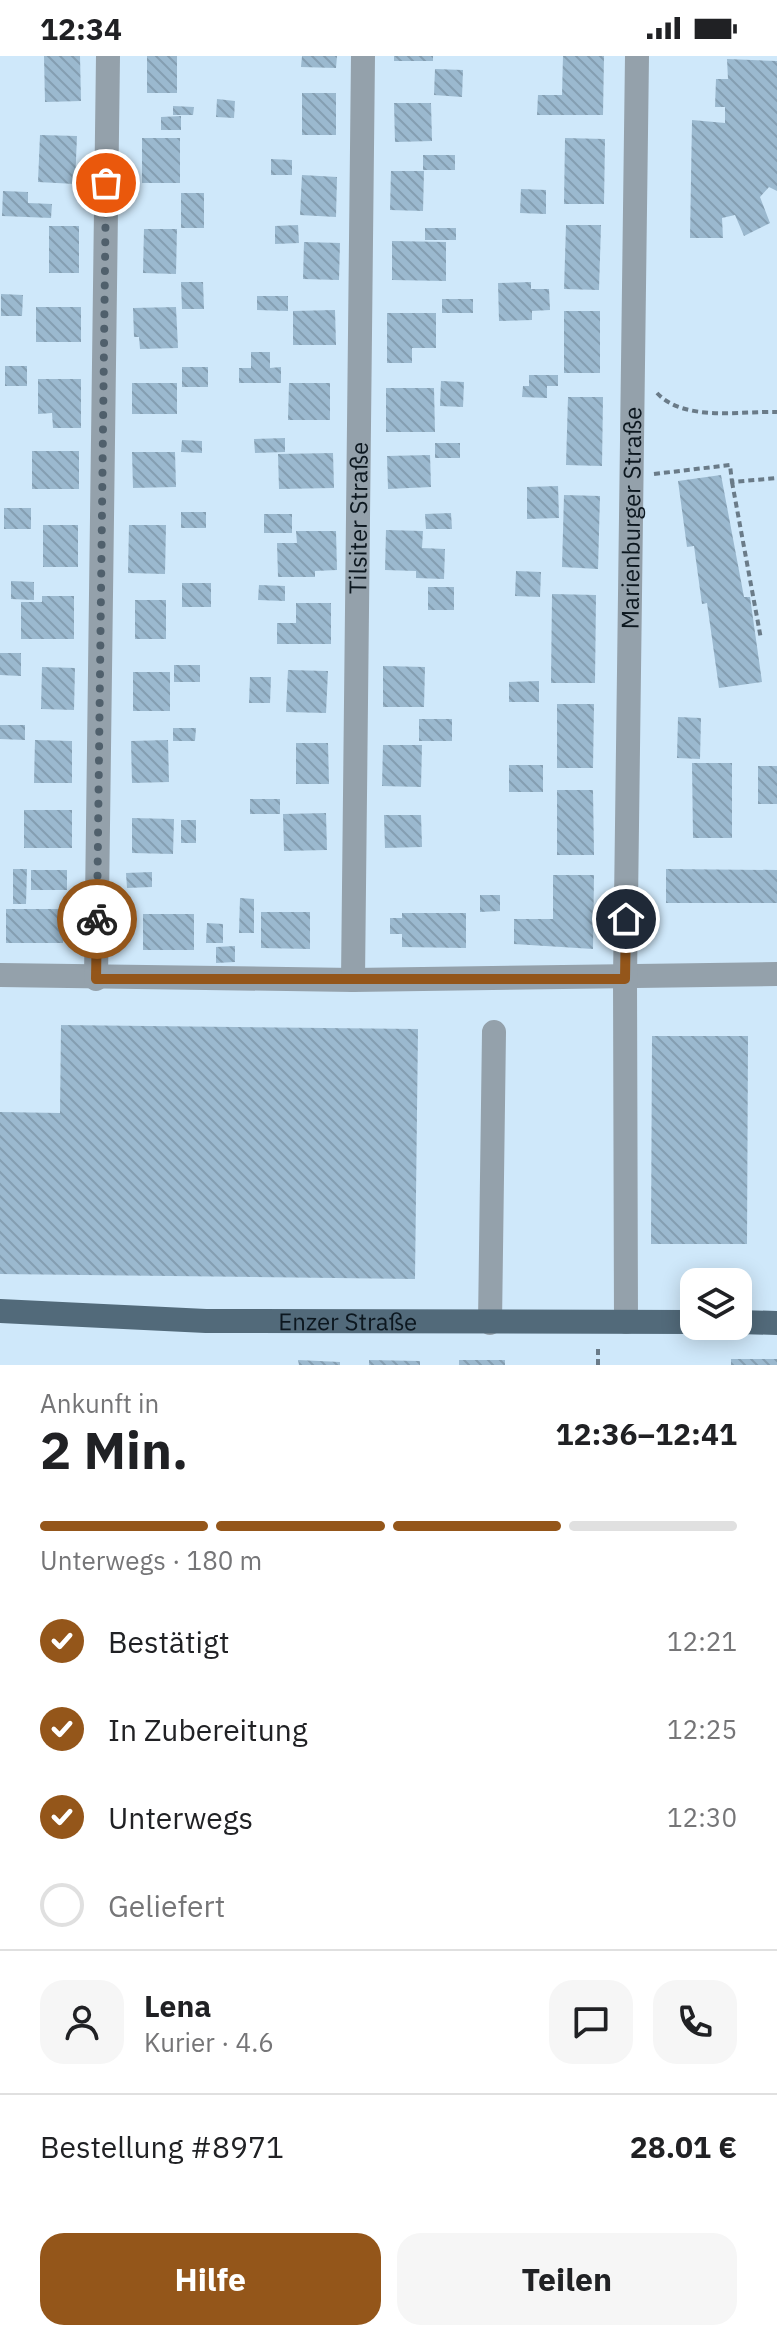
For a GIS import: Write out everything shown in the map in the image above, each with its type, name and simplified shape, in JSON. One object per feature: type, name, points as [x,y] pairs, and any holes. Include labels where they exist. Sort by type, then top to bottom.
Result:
[{"type":"main road","name":"Enzer Straße","points":[[0,1311],[206,1321],[680,1322]]},
{"type":"main road","points":[[752,1322],[777,1323]]},
{"type":"street","points":[[96,979],[108,56]]},
{"type":"street","name":"Tilsiter Straße","points":[[353,980],[363,56]]},
{"type":"street","name":"Marienburger Straße","points":[[626,1322],[625,979],[637,56]]},
{"type":"street","points":[[0,975],[96,979],[353,980],[625,979],[777,974]]},
{"type":"street","points":[[490,1323],[494,1032]]},
{"type":"path","points":[[633,363],[671,405],[690,411],[777,412]]},
{"type":"path","points":[[632,477],[730,465],[761,639]]},
{"type":"path","points":[[732,482],[777,478]]},
{"type":"building","points":[[44,56],[80,56],[81,101],[45,102]]},
{"type":"building","points":[[147,56],[177,56],[177,93],[147,93]]},
{"type":"building","points":[[302,56],[337,56],[336,68],[301,67]]},
{"type":"building","points":[[394,56],[433,56],[433,61],[394,61]]},
{"type":"building","points":[[563,56],[604,56],[603,115],[537,115],[538,95],[562,95]]},
{"type":"building","points":[[727,59],[777,61],[777,191],[769,187],[760,197],[770,223],[744,236],[735,215],[722,218],[723,238],[690,238],[692,120],[725,123],[725,107],[715,107],[716,79],[728,79]]},
{"type":"building","points":[[435,69],[463,70],[462,97],[434,95]]},
{"type":"building","points":[[302,93],[336,93],[336,135],[302,135]]},
{"type":"building","points":[[217,99],[235,101],[234,118],[216,117]]},
{"type":"building","points":[[394,103],[431,103],[432,141],[395,142]]},
{"type":"building","points":[[173,106],[194,107],[193,115],[173,115]]},
{"type":"building","points":[[181,116],[181,130],[161,130],[161,117]]},
{"type":"building","points":[[40,135],[77,136],[75,184],[38,182]]},
{"type":"building","points":[[142,138],[180,138],[180,183],[142,183]]},
{"type":"building","points":[[565,138],[605,139],[604,204],[564,204]]},
{"type":"building","points":[[423,155],[455,155],[455,170],[423,170]]},
{"type":"building","points":[[271,159],[292,160],[292,175],[271,175]]},
{"type":"building","points":[[391,171],[424,171],[423,211],[390,210]]},
{"type":"building","points":[[302,175],[337,177],[336,217],[300,215]]},
{"type":"building","points":[[521,189],[546,190],[546,214],[520,213]]},
{"type":"building","points":[[3,191],[28,192],[28,203],[52,204],[51,218],[2,216]]},
{"type":"building","points":[[181,193],[204,193],[204,228],[181,228]]},
{"type":"building","points":[[298,225],[299,243],[275,244],[275,226]]},
{"type":"building","points":[[566,225],[601,225],[599,290],[564,289]]},
{"type":"building","points":[[49,226],[79,226],[79,273],[49,273]]},
{"type":"building","points":[[425,228],[456,228],[456,240],[425,240]]},
{"type":"building","points":[[144,229],[177,229],[176,274],[143,273]]},
{"type":"building","points":[[392,241],[446,242],[446,281],[392,280]]},
{"type":"building","points":[[304,242],[340,243],[339,280],[303,279]]},
{"type":"building","points":[[181,282],[203,282],[204,309],[182,309]]},
{"type":"building","points":[[531,282],[531,289],[549,289],[550,310],[532,311],[532,320],[499,321],[498,283]]},
{"type":"building","points":[[1,294],[23,295],[22,316],[1,316]]},
{"type":"building","points":[[257,296],[288,296],[288,311],[257,310]]},
{"type":"building","points":[[442,299],[473,299],[473,313],[442,313]]},
{"type":"building","points":[[36,307],[81,307],[81,342],[36,342]]},
{"type":"building","points":[[176,307],[178,348],[140,349],[139,337],[134,337],[133,308]]},
{"type":"building","points":[[335,310],[336,345],[293,345],[293,311]]},
{"type":"building","points":[[564,311],[600,311],[600,373],[564,373]]},
{"type":"building","points":[[387,313],[436,313],[436,348],[412,348],[412,363],[387,363]]},
{"type":"building","points":[[251,352],[270,352],[270,368],[281,367],[281,383],[239,383],[239,368],[251,368]]},
{"type":"building","points":[[5,366],[27,366],[27,386],[5,386]]},
{"type":"building","points":[[182,367],[208,367],[208,387],[182,387]]},
{"type":"building","points":[[529,375],[558,375],[558,386],[547,386],[547,398],[522,397],[523,386],[529,386]]},
{"type":"building","points":[[38,379],[81,379],[81,428],[53,428],[52,413],[38,414]]},
{"type":"building","points":[[441,381],[464,382],[463,407],[440,406]]},
{"type":"building","points":[[132,383],[177,383],[177,414],[132,414]]},
{"type":"building","points":[[289,383],[330,383],[330,420],[288,420]]},
{"type":"building","points":[[386,388],[434,388],[435,432],[386,432]]},
{"type":"building","points":[[568,397],[603,397],[602,466],[566,465]]},
{"type":"building","points":[[285,438],[285,452],[255,453],[254,439]]},
{"type":"building","points":[[182,440],[202,441],[202,453],[181,452]]},
{"type":"building","points":[[435,443],[460,443],[460,458],[435,458]]},
{"type":"building","points":[[32,451],[79,451],[79,489],[32,489]]},
{"type":"building","points":[[132,452],[175,452],[176,487],[133,488]]},
{"type":"building","points":[[333,453],[334,488],[279,489],[278,454]]},
{"type":"building","points":[[430,455],[431,487],[388,489],[387,456]]},
{"type":"building","points":[[721,475],[744,597],[750,597],[762,682],[719,688],[707,603],[702,604],[694,546],[687,547],[678,481]]},
{"type":"building","points":[[558,486],[559,518],[527,519],[527,487]]},
{"type":"building","points":[[564,495],[600,496],[598,569],[562,567]]},
{"type":"building","points":[[4,508],[31,508],[31,529],[4,529]]},
{"type":"building","points":[[181,512],[206,512],[206,528],[181,528]]},
{"type":"building","points":[[451,513],[452,529],[426,529],[425,514]]},
{"type":"building","points":[[264,514],[292,514],[292,533],[264,533]]},
{"type":"building","points":[[43,525],[78,525],[78,567],[43,567]]},
{"type":"building","points":[[129,525],[166,525],[165,574],[128,573]]},
{"type":"building","points":[[386,530],[423,531],[422,548],[445,549],[444,579],[416,578],[416,571],[385,570]]},
{"type":"building","points":[[296,531],[336,531],[337,570],[315,571],[315,577],[278,577],[277,543],[297,543]]},
{"type":"building","points":[[516,571],[541,572],[540,597],[515,596]]},
{"type":"building","points":[[11,581],[34,582],[34,600],[11,599]]},
{"type":"building","points":[[182,583],[211,583],[211,607],[182,607]]},
{"type":"building","points":[[259,585],[285,586],[285,601],[258,600]]},
{"type":"building","points":[[428,587],[454,587],[454,610],[428,610]]},
{"type":"building","points":[[552,594],[596,595],[595,683],[551,683]]},
{"type":"building","points":[[42,596],[74,596],[74,639],[21,639],[21,602],[42,602]]},
{"type":"building","points":[[135,600],[166,600],[166,639],[135,639]]},
{"type":"building","points":[[296,603],[331,603],[331,644],[277,644],[277,623],[296,623]]},
{"type":"building","points":[[0,653],[21,653],[21,676],[0,675]]},
{"type":"building","points":[[174,665],[200,665],[200,682],[174,682]]},
{"type":"building","points":[[383,666],[425,667],[424,707],[383,707]]},
{"type":"building","points":[[42,667],[75,668],[74,710],[41,709]]},
{"type":"building","points":[[288,670],[328,671],[326,713],[286,712]]},
{"type":"building","points":[[133,672],[170,672],[170,711],[133,711]]},
{"type":"building","points":[[250,677],[271,677],[270,703],[249,703]]},
{"type":"building","points":[[539,681],[539,702],[509,702],[509,682]]},
{"type":"building","points":[[557,704],[594,704],[593,768],[557,768]]},
{"type":"building","points":[[678,717],[701,718],[700,759],[677,758]]},
{"type":"building","points":[[419,719],[452,719],[452,741],[419,741]]},
{"type":"building","points":[[0,725],[25,725],[25,740],[0,739]]},
{"type":"building","points":[[173,728],[196,728],[195,741],[173,741]]},
{"type":"building","points":[[35,740],[72,741],[72,783],[34,783]]},
{"type":"building","points":[[168,740],[169,782],[132,783],[131,741]]},
{"type":"building","points":[[296,743],[328,743],[329,784],[296,784]]},
{"type":"building","points":[[383,745],[422,745],[421,787],[382,786]]},
{"type":"building","points":[[692,763],[732,763],[732,838],[693,838]]},
{"type":"building","points":[[509,765],[543,765],[543,792],[509,792]]},
{"type":"building","points":[[758,766],[777,766],[777,804],[758,804]]},
{"type":"building","points":[[557,790],[593,790],[594,855],[557,855]]},
{"type":"building","points":[[250,799],[280,799],[280,814],[250,814]]},
{"type":"building","points":[[24,810],[72,810],[72,848],[24,848]]},
{"type":"building","points":[[326,813],[327,850],[284,851],[283,814]]},
{"type":"building","points":[[384,815],[421,815],[422,847],[385,848]]},
{"type":"building","points":[[132,818],[174,819],[173,854],[132,853]]},
{"type":"building","points":[[181,820],[196,820],[196,843],[181,843]]},
{"type":"building","points":[[13,869],[27,869],[26,904],[13,904]]},
{"type":"building","points":[[666,869],[777,870],[777,903],[666,903]]},
{"type":"building","points":[[31,870],[67,870],[67,890],[31,890]]},
{"type":"building","points":[[152,872],[152,887],[127,888],[126,873]]},
{"type":"building","points":[[553,875],[594,875],[593,949],[514,944],[514,919],[553,919]]},
{"type":"building","points":[[480,895],[500,895],[500,911],[480,912]]},
{"type":"building","points":[[240,898],[254,899],[254,933],[239,933]]},
{"type":"building","points":[[6,909],[63,909],[63,943],[6,943]]},
{"type":"building","points":[[261,912],[310,912],[310,949],[261,948]]},
{"type":"building","points":[[402,913],[466,913],[466,948],[402,947],[402,934],[390,934],[390,918],[402,918]]},
{"type":"building","points":[[143,914],[194,914],[194,950],[143,950]]},
{"type":"building","points":[[207,923],[223,924],[223,943],[206,943]]},
{"type":"building","points":[[235,946],[235,962],[216,963],[216,947]]},
{"type":"building","points":[[61,1025],[418,1029],[415,1279],[0,1274],[0,1112],[60,1113]]},
{"type":"building","points":[[652,1036],[748,1036],[747,1244],[651,1244]]},
{"type":"building","points":[[731,1359],[777,1359],[777,1365],[731,1365]]},
{"type":"building","points":[[298,1360],[340,1362],[340,1365],[299,1365]]},
{"type":"building","points":[[369,1360],[420,1361],[420,1365],[369,1365]]},
{"type":"building","points":[[459,1360],[505,1360],[505,1365],[459,1365]]},
{"type":"way so far","points":[[97,919],[106,183]]},
{"type":"route","points":[[97,919],[96,979],[353,980],[625,979],[626,919]]}]
